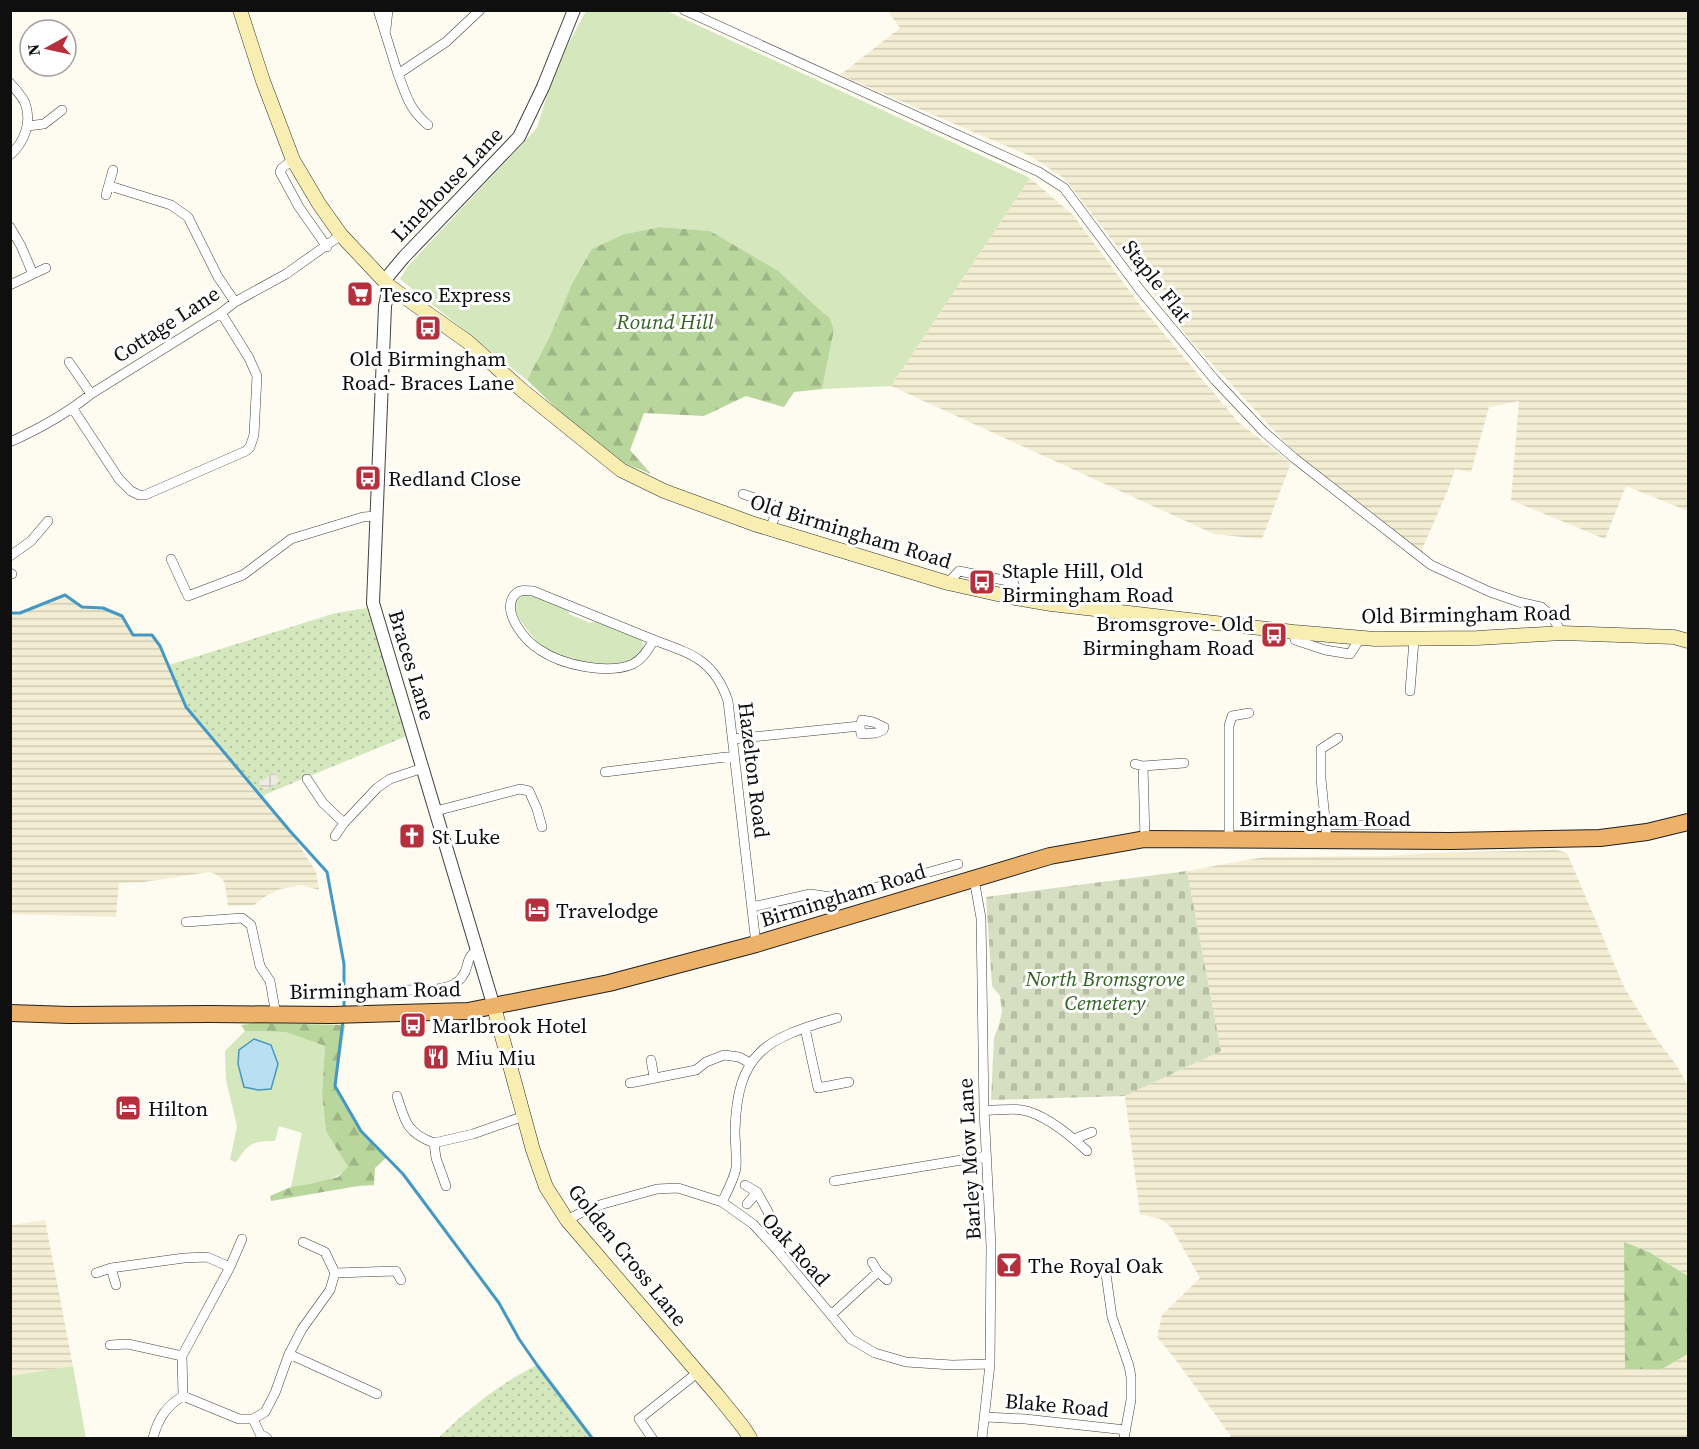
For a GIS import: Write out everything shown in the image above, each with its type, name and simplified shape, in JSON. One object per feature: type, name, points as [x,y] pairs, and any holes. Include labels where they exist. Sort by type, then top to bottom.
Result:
[{"type":"highway","name":"Birmingham Road","points":[[10,1013],[352,1015],[468,1011],[609,983],[756,944],[1050,856],[1145,839],[1230,840],[1327,832],[1450,841],[1600,838],[1647,832],[1689,822]]},
{"type":"main road","name":"Old Birmingham Road","points":[[240,10],[263,81],[293,160],[319,204],[362,260],[386,284],[468,342],[523,391],[621,470],[664,491],[770,528],[948,583],[1052,604],[1294,632],[1376,639],[1477,638],[1562,633],[1674,637],[1689,640]]},
{"type":"main road","name":"Golden Cross Lane","points":[[495,1007],[532,1150],[546,1187],[567,1220],[697,1372],[750,1438]]},
{"type":"street","points":[[378,10],[410,104],[416,115],[428,125]]},
{"type":"street","points":[[386,37],[388,10]]},
{"type":"street","points":[[398,74],[446,42],[480,10]]},
{"type":"street","name":"Linehouse Lane","points":[[386,284],[410,251],[519,137],[543,87],[574,10]]},
{"type":"street","name":"Staple Flat","points":[[684,10],[1052,179],[1064,188],[1140,290],[1215,380],[1264,432],[1293,458],[1431,565],[1490,592],[1541,608],[1551,615],[1562,633]]},
{"type":"street","points":[[10,83],[25,102],[27,126],[24,138],[10,155]]},
{"type":"street","points":[[27,126],[44,124],[63,110]]},
{"type":"street","points":[[293,160],[280,172],[299,207],[327,247]]},
{"type":"street","points":[[113,170],[108,190],[171,204],[188,217],[218,277],[234,302]]},
{"type":"street","points":[[10,227],[33,274]]},
{"type":"street","name":"Cottage Lane","points":[[10,442],[37,430],[73,409],[91,394],[221,313],[234,302],[286,274],[341,235]]},
{"type":"street","points":[[10,285],[46,268]]},
{"type":"street","name":"Braces Lane","points":[[386,284],[373,603],[495,1007]]},
{"type":"street","points":[[73,409],[119,479],[131,491],[139,495],[145,495],[246,451],[254,435],[257,376],[249,358],[221,313]]},
{"type":"street","points":[[69,362],[91,394]]},
{"type":"street","points":[[743,494],[772,504],[774,519],[770,528]]},
{"type":"street","points":[[171,559],[188,596],[243,575],[291,539],[363,517],[377,516]]},
{"type":"street","points":[[10,556],[31,541],[48,521]]},
{"type":"street","name":"Hazelton Road","points":[[654,640],[644,656],[632,664],[615,668],[592,669],[563,661],[539,650],[521,632],[511,614],[510,603],[518,591],[533,591],[689,653],[715,673],[728,701],[756,944]]},
{"type":"street","points":[[1410,691],[1414,640]]},
{"type":"street","points":[[1230,840],[1229,726],[1232,716],[1248,713]]},
{"type":"street","points":[[733,739],[860,726]]},
{"type":"street","points":[[1338,738],[1321,749],[1321,779],[1327,832],[1390,825]]},
{"type":"street","points":[[605,772],[734,756]]},
{"type":"street","points":[[1145,839],[1139,765],[1184,764]]},
{"type":"street","points":[[335,837],[344,823],[377,788],[390,779],[423,768]]},
{"type":"street","points":[[307,779],[324,803],[344,823]]},
{"type":"street","points":[[436,811],[520,789],[529,791],[542,827]]},
{"type":"street","points":[[752,907],[810,894],[838,898],[958,864]]},
{"type":"street","name":"Barley Mow Lane","points":[[974,879],[981,918],[984,1110],[991,1246],[990,1364],[982,1438]]},
{"type":"street","points":[[186,921],[242,918],[251,926],[260,966],[270,981],[276,1015]]},
{"type":"street","name":"Birmingham Road","points":[[404,990],[445,988],[455,984],[464,976],[469,956],[478,949]]},
{"type":"street","points":[[723,1202],[736,1170],[735,1130],[738,1096],[750,1063],[757,1053],[787,1034],[837,1018]]},
{"type":"street","points":[[805,1028],[818,1088],[849,1082]]},
{"type":"street","points":[[630,1083],[696,1070],[706,1062],[724,1055],[739,1057],[750,1063]]},
{"type":"street","points":[[651,1060],[654,1077]]},
{"type":"street","points":[[397,1096],[406,1123],[420,1138],[434,1143],[473,1134],[524,1116]]},
{"type":"street","points":[[984,1110],[1022,1110],[1050,1122],[1087,1151]]},
{"type":"street","points":[[1074,1139],[1092,1132]]},
{"type":"street","points":[[434,1143],[436,1158],[446,1186]]},
{"type":"street","points":[[834,1181],[986,1156]]},
{"type":"street","points":[[744,1185],[757,1192],[777,1231],[777,1250]]},
{"type":"street","name":"Oak Road","points":[[567,1220],[603,1203],[657,1189],[678,1188],[723,1202],[753,1224],[851,1339],[875,1353],[895,1360],[952,1365],[990,1364]]},
{"type":"street","points":[[747,1204],[757,1192]]},
{"type":"street","points":[[315,1247],[322,1238]]},
{"type":"street","points":[[183,1396],[182,1356],[243,1239]]},
{"type":"street","points":[[183,1396],[239,1419],[253,1419],[265,1412],[275,1393],[289,1354],[302,1329],[330,1290],[335,1273],[325,1252],[303,1242]]},
{"type":"street","points":[[96,1273],[111,1268],[184,1258],[207,1257],[230,1267]]},
{"type":"street","points":[[335,1273],[398,1275],[398,1260]]},
{"type":"street","points":[[872,1262],[887,1280]]},
{"type":"street","points":[[111,1268],[116,1285]]},
{"type":"street","points":[[831,1315],[878,1272]]},
{"type":"street","points":[[1106,1274],[1112,1317],[1131,1377],[1131,1400],[1125,1434]]},
{"type":"street","points":[[110,1345],[127,1340],[182,1356]]},
{"type":"street","points":[[289,1354],[377,1394]]},
{"type":"street","points":[[652,1438],[639,1419],[697,1372]]},
{"type":"street","points":[[153,1438],[163,1412],[183,1396]]},
{"type":"street","name":"Blake Road","points":[[986,1417],[1025,1419],[1125,1434]]},
{"type":"street","points":[[253,1419],[261,1434],[267,1438]]},
{"type":"shaded area","points":[[888,11],[1688,11],[1688,511],[1626,486],[1605,539],[1511,500],[1519,401],[1489,407],[1471,472],[1455,469],[1423,547],[1422,555],[1294,452],[1190,340],[1064,178],[1030,156],[840,75],[900,28]]},
{"type":"shaded area","points":[[1030,178],[1073,215],[1140,305],[1238,422],[1291,463],[1262,539],[1214,534],[891,386]]},
{"type":"shaded area","points":[[65,595],[82,607],[103,608],[122,616],[133,635],[152,635],[160,646],[186,707],[290,831],[316,872],[319,890],[301,885],[280,889],[254,905],[228,906],[223,880],[209,872],[144,882],[119,883],[116,917],[11,914],[11,613],[20,613]]},
{"type":"shaded area","points":[[273,772],[280,781],[265,790],[258,780],[262,781]]},
{"type":"shaded area","points":[[1557,850],[1567,853],[1625,989],[1688,1086],[1688,1276],[1649,1252],[1624,1243],[1626,1369],[1662,1369],[1688,1354],[1688,1438],[1232,1438],[1157,1337],[1162,1315],[1200,1278],[1171,1227],[1160,1219],[1140,1214],[1125,1096],[1221,1051],[1187,871],[1264,857],[1388,856]]},
{"type":"shaded area","points":[[45,1220],[73,1366],[11,1376],[11,1225]]},
{"type":"green space","points":[[586,11],[667,11],[1030,178],[891,386],[822,389],[834,330],[830,318],[710,231],[660,227],[625,234],[551,334],[527,380],[400,279],[408,266],[537,128],[548,92],[568,44]]},
{"type":"green space","name":"Round Hill","points":[[660,227],[710,231],[778,271],[830,318],[834,330],[822,389],[794,392],[784,407],[746,396],[704,416],[644,413],[630,450],[651,474],[617,460],[583,434],[527,380],[551,334],[572,284],[592,249],[625,234]]},
{"type":"green space","points":[[530,594],[568,609],[569,614],[590,623],[597,621],[640,638],[643,644],[642,653],[627,663],[595,666],[540,646],[514,610],[517,598]]},
{"type":"green space","points":[[367,608],[407,736],[263,797],[186,707],[169,665],[336,613]]},
{"type":"green space","name":"North Bromsgrove Cemetery","points":[[1187,871],[1221,1051],[1125,1096],[991,1100],[994,1038],[1002,1011],[1000,996],[992,986],[986,897]]},
{"type":"green space","points":[[257,1023],[345,1025],[336,1086],[361,1131],[387,1157],[375,1168],[374,1185],[271,1201],[270,1196],[291,1187],[338,1177],[348,1167],[326,1131],[322,1094],[325,1046],[285,1032],[245,1031],[241,1025]]},
{"type":"green space","points":[[245,1031],[285,1032],[325,1046],[322,1094],[326,1130],[349,1168],[336,1177],[322,1182],[291,1187],[302,1133],[279,1126],[275,1141],[252,1144],[236,1162],[230,1160],[237,1126],[226,1080],[225,1051]]},
{"type":"green space","points":[[1624,1242],[1649,1252],[1688,1276],[1688,1354],[1662,1369],[1625,1369]]},
{"type":"green space","points":[[537,1365],[592,1438],[438,1438],[484,1398]]},
{"type":"green space","points":[[73,1366],[86,1438],[11,1438],[11,1376]]},
{"type":"water","points":[[254,1039],[271,1045],[278,1064],[271,1089],[258,1090],[244,1087],[238,1064],[239,1050]]},
{"type":"waterway","points":[[10,613],[20,613],[65,595],[82,607],[103,608],[122,616],[133,635],[152,635],[160,646],[186,707],[327,872],[344,964],[344,1008]]},
{"type":"waterway","points":[[343,1020],[335,1086],[361,1131],[403,1174],[499,1303],[519,1339],[592,1438]]},
{"type":"place","name":"Tesco Express","points":[[360,294]]},
{"type":"place","name":"Old Birmingham Road- Braces Lane","points":[[428,328]]},
{"type":"place","name":"Redland Close","points":[[368,478]]},
{"type":"place","name":"Staple Hill, Old Birmingham Road","points":[[982,582]]},
{"type":"place","name":"Bromsgrove- Old Birmingham Road","points":[[1274,635]]},
{"type":"place","name":"St Luke","points":[[412,836]]},
{"type":"place","name":"Travelodge","points":[[537,910]]},
{"type":"place","name":"Marlbrook Hotel","points":[[413,1025]]},
{"type":"place","name":"Miu Miu","points":[[436,1057]]},
{"type":"place","name":"Hilton","points":[[128,1108]]},
{"type":"place","name":"The Royal Oak","points":[[1009,1265]]}]
